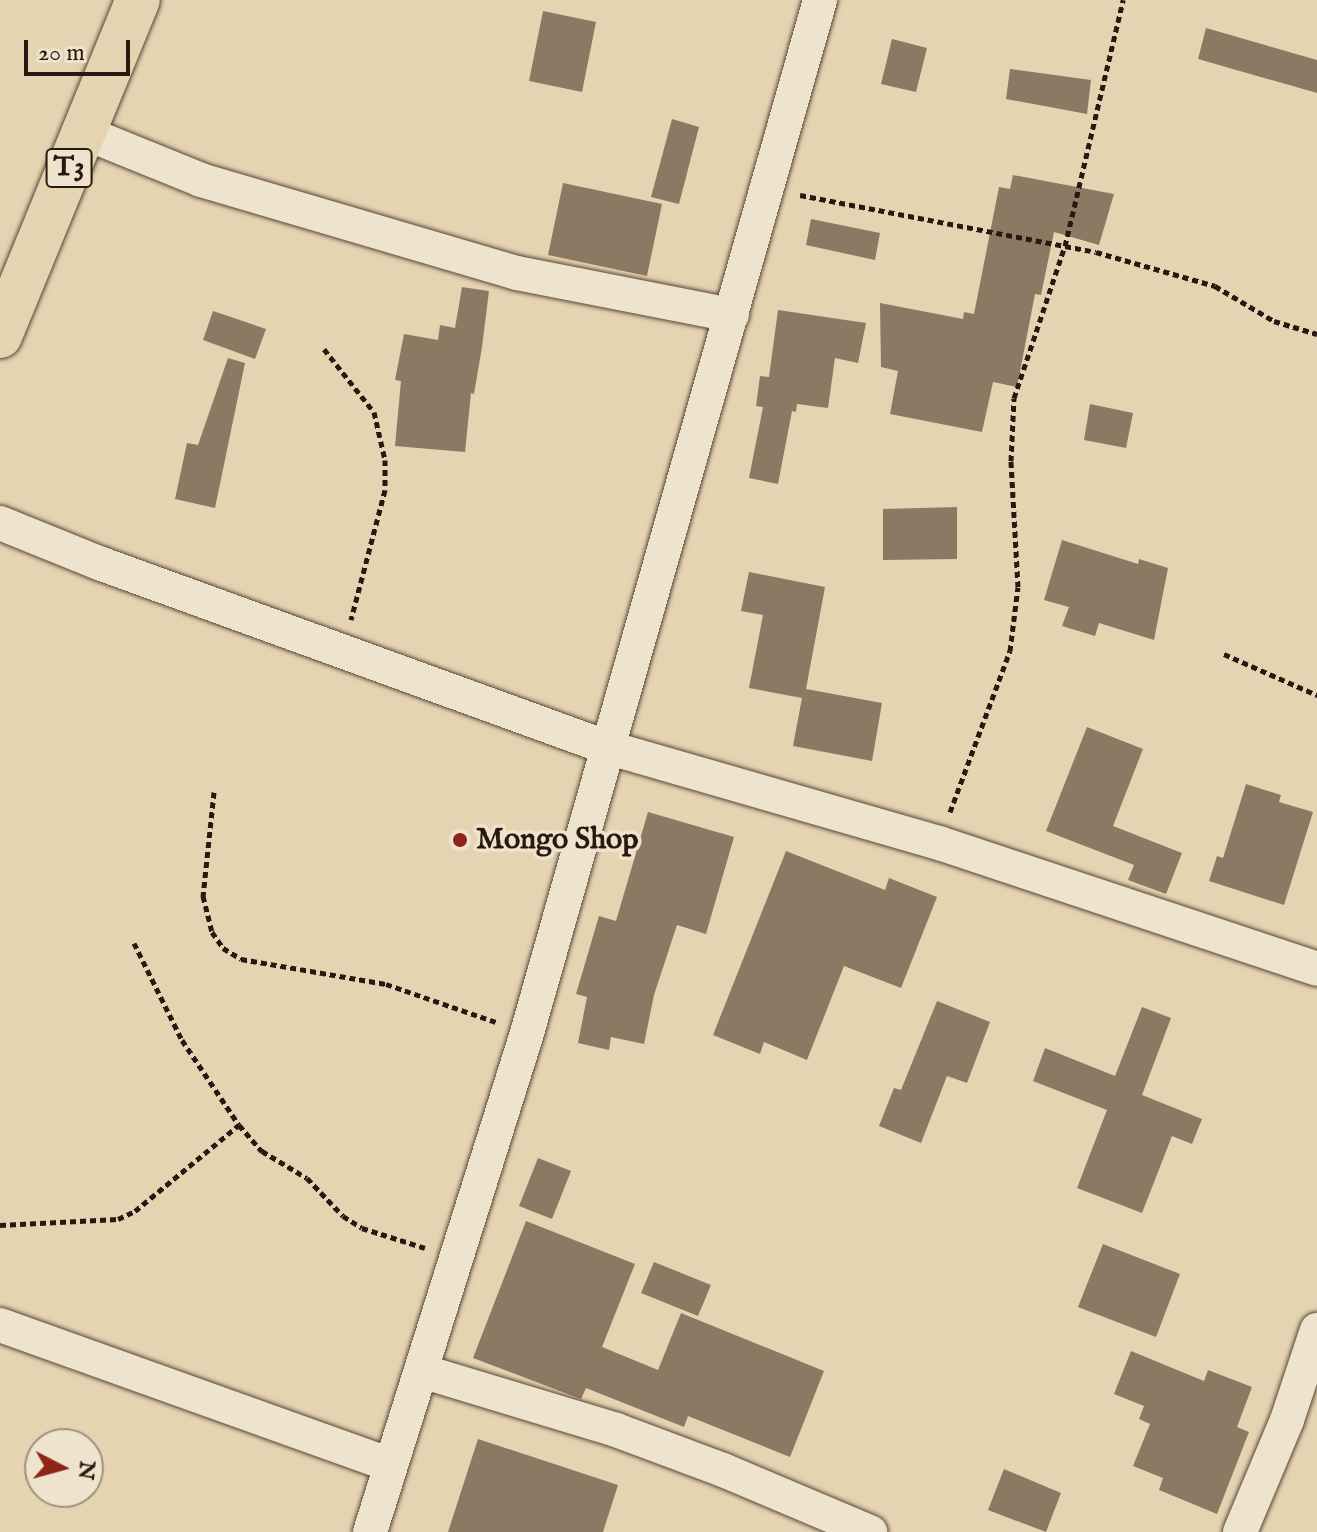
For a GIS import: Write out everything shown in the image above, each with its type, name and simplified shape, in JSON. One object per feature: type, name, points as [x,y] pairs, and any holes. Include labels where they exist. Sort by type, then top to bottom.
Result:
[{"type":"highway","name":"T3","points":[[0,336],[138,0]]},
{"type":"street","points":[[370,1532],[527,1033],[820,0]]},
{"type":"street","points":[[83,132],[201,180],[517,273],[732,315]]},
{"type":"street","points":[[0,523],[99,563],[606,747],[939,843],[1317,969]]},
{"type":"street","points":[[0,1325],[389,1464]]},
{"type":"street","points":[[1240,1532],[1287,1420],[1317,1330]]},
{"type":"street","points":[[421,1371],[616,1430],[723,1470],[870,1532]]},
{"type":"path","points":[[939,843],[1010,651],[1018,587],[1011,461],[1014,398],[1065,246],[1123,0]]},
{"type":"path","points":[[768,189],[1065,246],[1215,286],[1274,321],[1317,334]]},
{"type":"path","points":[[324,349],[374,412],[385,460],[385,490],[368,566],[341,651]]},
{"type":"path","points":[[1224,654],[1317,695]]},
{"type":"path","points":[[214,792],[203,896],[212,932],[223,948],[241,959],[386,984],[527,1033]]},
{"type":"path","points":[[134,943],[182,1040],[239,1125],[262,1151],[307,1178],[343,1216],[362,1228],[456,1257]]},
{"type":"path","points":[[0,1225],[118,1219],[135,1211],[239,1125]]},
{"type":"building","points":[[543,11],[596,22],[582,92],[529,81]]},
{"type":"building","points":[[1206,28],[1317,60],[1317,93],[1198,59]]},
{"type":"building","points":[[892,39],[927,48],[916,92],[881,84]]},
{"type":"building","points":[[1010,69],[1091,80],[1087,114],[1006,99]]},
{"type":"building","points":[[672,119],[699,127],[679,204],[651,197]]},
{"type":"building","points":[[1013,175],[1114,194],[1099,245],[1054,232],[1041,295],[1035,294],[1017,387],[993,382],[982,432],[890,414],[898,371],[881,367],[880,303],[963,319],[964,312],[974,314],[999,187],[1010,189]]},
{"type":"building","points":[[563,183],[662,204],[647,276],[548,255]]},
{"type":"building","points":[[811,219],[880,233],[875,260],[806,245]]},
{"type":"building","points":[[462,287],[489,291],[474,394],[471,393],[465,452],[395,446],[401,381],[395,380],[404,334],[438,340],[440,325],[455,328]]},
{"type":"building","points":[[778,310],[866,323],[858,363],[835,358],[828,408],[797,404],[796,412],[792,411],[778,484],[749,478],[763,407],[756,406],[760,376],[769,377]]},
{"type":"building","points":[[213,311],[266,329],[255,359],[203,340]]},
{"type":"building","points":[[228,358],[245,363],[215,508],[175,499],[187,443],[198,445]]},
{"type":"building","points":[[1090,404],[1133,413],[1126,448],[1084,440]]},
{"type":"building","points":[[957,507],[957,559],[883,560],[883,509]]},
{"type":"building","points":[[1062,540],[1138,564],[1139,559],[1168,568],[1154,640],[1099,623],[1095,636],[1062,626],[1069,607],[1044,600]]},
{"type":"building","points":[[749,572],[825,587],[806,689],[882,703],[872,761],[793,746],[802,698],[749,688],[763,615],[741,611]]},
{"type":"building","points":[[1087,727],[1143,749],[1113,826],[1182,853],[1166,894],[1128,880],[1134,865],[1046,831]]},
{"type":"building","points":[[1246,784],[1281,795],[1279,802],[1313,812],[1284,905],[1209,881],[1217,856],[1223,858]]},
{"type":"building","points":[[648,812],[734,837],[706,934],[677,925],[654,995],[644,1044],[611,1037],[609,1050],[578,1043],[587,997],[576,994],[599,916],[616,921]]},
{"type":"building","points":[[786,851],[885,890],[889,878],[937,897],[901,988],[844,966],[807,1060],[764,1042],[760,1054],[713,1035]]},
{"type":"building","points":[[937,1001],[990,1022],[967,1083],[947,1076],[921,1143],[879,1126],[894,1088],[901,1090]]},
{"type":"building","points":[[1142,1007],[1171,1018],[1142,1095],[1202,1119],[1192,1144],[1172,1136],[1142,1213],[1077,1188],[1107,1110],[1033,1081],[1045,1048],[1115,1076]]},
{"type":"building","points":[[538,1158],[571,1171],[552,1219],[519,1206]]},
{"type":"building","points":[[526,1221],[635,1264],[602,1347],[658,1370],[681,1313],[824,1371],[790,1457],[688,1416],[684,1427],[586,1388],[581,1399],[473,1358]]},
{"type":"building","points":[[1103,1244],[1180,1274],[1156,1337],[1078,1307]]},
{"type":"building","points":[[654,1262],[711,1285],[698,1316],[641,1293]]},
{"type":"building","points":[[1131,1351],[1204,1381],[1208,1370],[1252,1387],[1237,1427],[1249,1432],[1217,1514],[1159,1490],[1163,1478],[1133,1466],[1150,1424],[1139,1419],[1144,1406],[1114,1394]]},
{"type":"building","points":[[478,1439],[618,1485],[603,1532],[448,1532]]},
{"type":"building","points":[[1004,1469],[1061,1493],[1046,1532],[988,1510]]},
{"type":"place","name":"Mongo Shop","points":[[460,840]]}]
